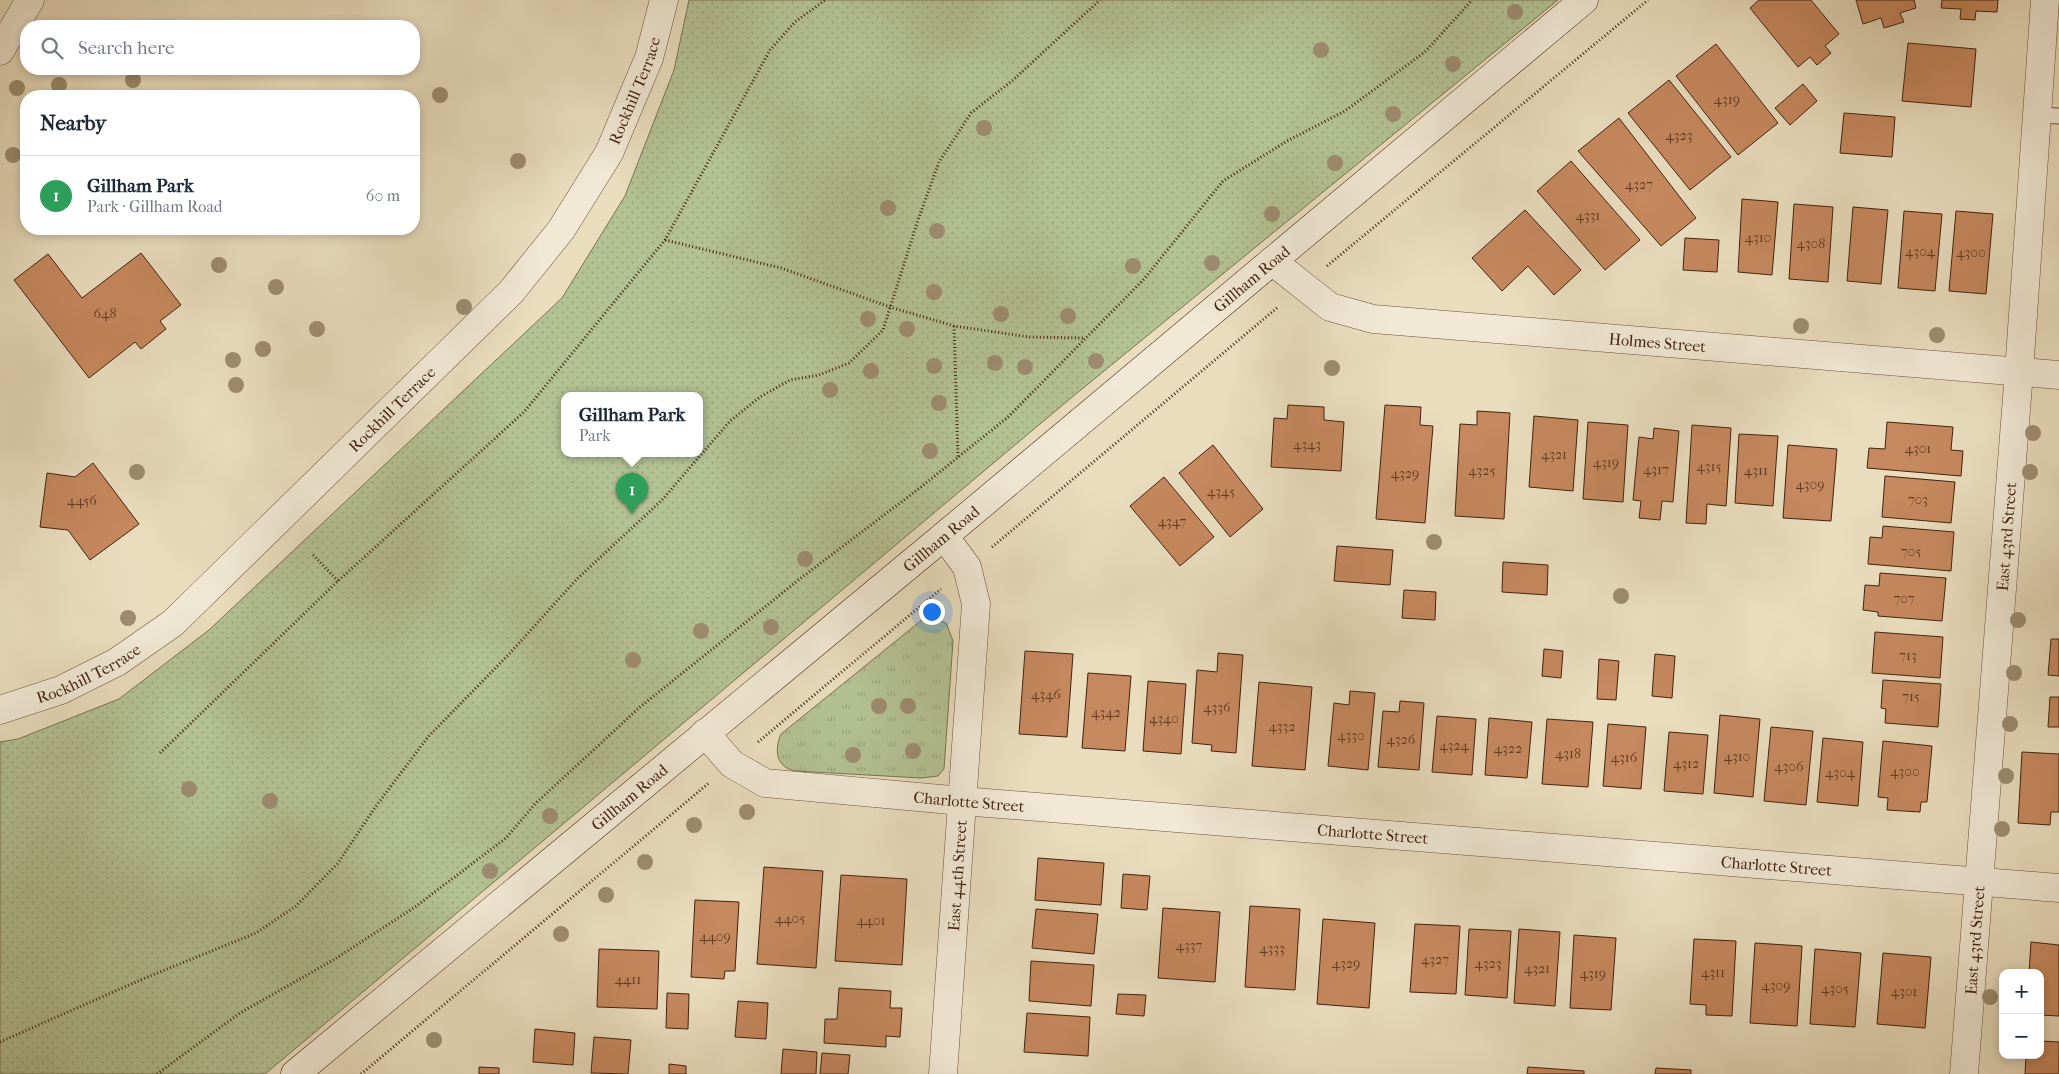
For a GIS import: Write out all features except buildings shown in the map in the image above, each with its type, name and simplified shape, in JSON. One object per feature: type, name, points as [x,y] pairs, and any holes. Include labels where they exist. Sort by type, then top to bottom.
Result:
[{"type":"street","points":[[0,50],[30,0]]},
{"type":"street","name":"Rockhill Terrace","points":[[0,710],[61,690],[117,662],[173,623],[511,292],[561,230],[610,153],[649,58],[664,0]]},
{"type":"street","name":"Gillham Road","points":[[295,1074],[944,536],[1584,0]]},
{"type":"street","name":"East 43rd Street","points":[[1964,1074],[2019,372],[2048,116],[2045,0]]},
{"type":"street","name":"Holmes Street","points":[[1272,260],[1302,287],[1330,307],[1373,319],[2059,375]]},
{"type":"street","name":"East 44th Street","points":[[943,1074],[976,604],[967,567],[944,536]]},
{"type":"street","name":"Charlotte Street","points":[[705,733],[732,764],[766,783],[962,801],[2059,888]]},
{"type":"path","points":[[160,753],[338,581],[524,412],[665,240],[770,50],[795,22],[825,0]]},
{"type":"path","points":[[703,452],[730,421],[760,397],[790,380],[819,375],[849,363],[883,330],[918,220],[939,162],[971,112],[1012,80],[1100,0]]},
{"type":"path","points":[[157,1074],[240,1013],[335,959],[415,907],[506,838],[535,804],[640,707],[801,578],[1008,417],[1144,279],[1222,181],[1287,141],[1345,111],[1426,51],[1472,0]]},
{"type":"path","points":[[361,1074],[1648,0]]},
{"type":"path","points":[[665,240],[781,268],[890,307],[954,326],[1030,337],[1084,338]]},
{"type":"path","points":[[954,326],[958,457]]},
{"type":"path","points":[[0,1042],[145,978],[256,933],[296,906],[338,863],[376,806],[428,737],[510,654],[576,579],[662,500],[699,457]]},
{"type":"path","points":[[313,555],[338,581]]},
{"type":"green space","points":[[689,0],[1558,0],[1071,398],[265,1074],[0,1074],[0,742],[18,739],[119,699],[209,630],[562,298],[625,196],[674,70]]},
{"type":"green space","points":[[933,618],[946,623],[953,641],[944,769],[938,776],[921,778],[796,771],[784,766],[777,752],[781,734],[923,619]]},
{"type":"place","name":"Gillham Park","points":[[632,514]]}]
